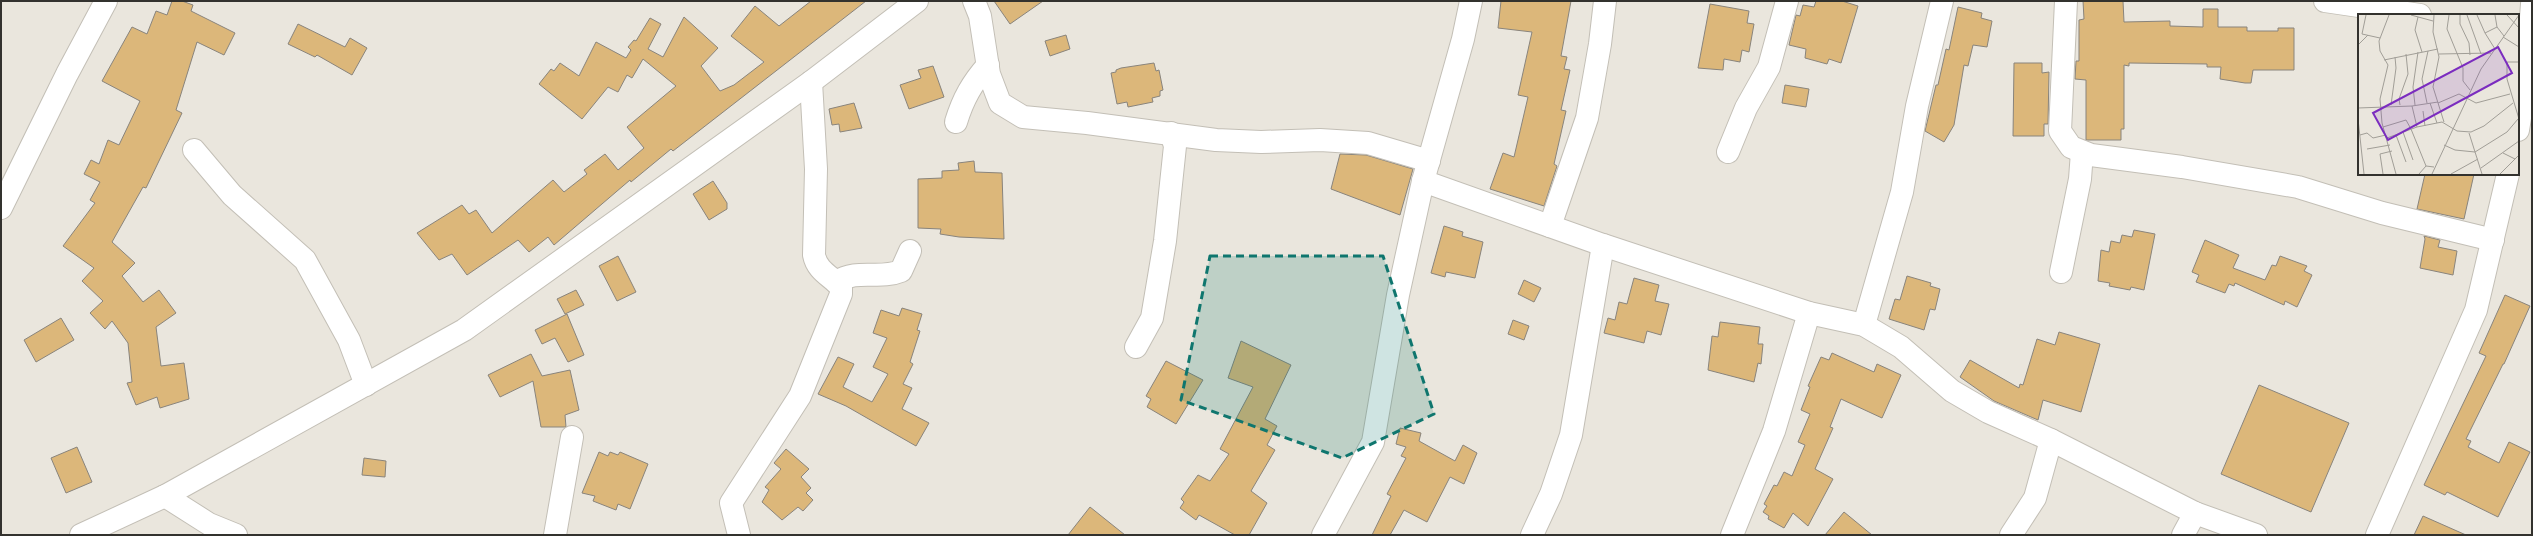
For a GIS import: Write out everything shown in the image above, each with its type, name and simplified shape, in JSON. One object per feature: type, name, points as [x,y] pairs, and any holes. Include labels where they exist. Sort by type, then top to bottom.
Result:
[{"type":"street","points":[[1,208],[67,74],[106,1]]},
{"type":"street","points":[[81,535],[165,496],[464,330],[811,82],[917,1]]},
{"type":"street","points":[[974,1],[980,16],[988,65],[1000,103],[1023,117],[1231,140],[1320,140],[1368,144],[1550,226],[1809,313],[1864,325],[1901,347],[1952,391],[1988,412],[2051,440],[2195,513],[2256,535]]},
{"type":"street","points":[[1323,535],[1373,442],[1398,295],[1426,171],[1464,39],[1471,1]]},
{"type":"street","points":[[1550,226],[1587,118],[1600,44],[1605,1]]},
{"type":"street","points":[[1728,152],[1746,108],[1769,67],[1787,1]]},
{"type":"street","points":[[1864,325],[1902,192],[1917,106],[1942,1]]},
{"type":"street","points":[[2066,1],[2060,131],[2071,147],[2091,155],[2298,187],[2382,213],[2493,240]]},
{"type":"street","points":[[2325,1],[2364,4],[2415,14]]},
{"type":"street","points":[[2519,126],[2529,81],[2524,30],[2532,4]]},
{"type":"street","points":[[956,122],[962,103],[971,83],[988,65]]},
{"type":"street","points":[[739,535],[732,502],[800,396],[841,294],[841,287],[824,274],[816,262],[814,255],[816,169],[811,82]]},
{"type":"street","points":[[1136,347],[1152,318],[1165,241],[1176,146],[1171,133]]},
{"type":"street","points":[[194,150],[232,195],[304,260],[349,340],[366,385]]},
{"type":"street","points":[[2061,272],[2080,178],[2082,152]]},
{"type":"street","points":[[2377,535],[2476,310],[2508,175]]},
{"type":"street","points":[[1532,535],[1551,494],[1571,435],[1603,245]]},
{"type":"street","points":[[836,282],[846,276],[866,274],[888,276],[902,271],[910,250]]},
{"type":"street","points":[[1732,535],[1774,431],[1809,313]]},
{"type":"street","points":[[555,535],[572,437]]},
{"type":"street","points":[[2010,535],[2035,498],[2051,440]]},
{"type":"street","points":[[165,496],[209,524],[236,535]]},
{"type":"street","points":[[2183,535],[2195,513]]},
{"type":"highlighted area","points":[[1210,256],[1383,256],[1434,414],[1342,458],[1181,400]]},
{"type":"building","points":[[172,1],[182,1],[193,5],[191,11],[235,33],[224,55],[197,42],[176,110],[182,113],[146,188],[143,187],[112,242],[135,263],[122,276],[143,302],[159,290],[176,313],[156,327],[161,366],[184,363],[189,399],[160,408],[157,397],[136,405],[127,383],[132,382],[128,343],[112,321],[105,329],[90,313],[103,301],[82,281],[94,268],[63,246],[95,203],[90,200],[100,182],[84,174],[91,160],[99,164],[108,140],[119,145],[140,101],[102,81],[132,27],[147,34],[156,11],[167,15]]},
{"type":"building","points":[[811,1],[866,1],[673,151],[671,149],[631,182],[630,180],[554,245],[548,237],[529,252],[518,240],[467,275],[452,254],[439,260],[417,233],[462,205],[469,214],[476,210],[492,233],[553,180],[564,192],[587,174],[584,170],[605,154],[618,170],[644,148],[627,127],[676,86],[643,59],[632,78],[627,75],[618,92],[608,87],[582,119],[539,84],[551,69],[554,71],[560,63],[579,76],[596,42],[626,58],[631,50],[628,47],[634,40],[636,41],[650,18],[661,24],[648,49],[663,57],[684,17],[718,48],[701,66],[720,91],[734,85],[764,62],[731,36],[755,6],[779,26]]},
{"type":"building","points":[[994,1],[1043,1],[1010,24]]},
{"type":"building","points":[[1501,1],[1571,1],[1561,56],[1567,57],[1564,69],[1570,70],[1561,110],[1566,111],[1554,164],[1557,166],[1544,206],[1490,189],[1503,153],[1514,157],[1528,97],[1518,95],[1532,32],[1498,28]]},
{"type":"building","points":[[1816,1],[1842,1],[1858,6],[1841,63],[1829,59],[1827,64],[1805,58],[1806,49],[1789,45],[1796,15],[1800,16],[1803,5],[1814,7]]},
{"type":"building","points":[[2083,1],[2123,1],[2124,22],[2170,21],[2170,26],[2203,27],[2203,9],[2218,9],[2218,27],[2247,27],[2247,31],[2278,31],[2278,28],[2294,28],[2294,70],[2253,70],[2251,83],[2245,83],[2220,79],[2221,67],[2207,67],[2207,64],[2129,63],[2129,66],[2124,65],[2124,129],[2121,129],[2121,140],[2086,140],[2086,80],[2075,79],[2076,61],[2079,61],[2079,20],[2084,19]]},
{"type":"building","points":[[1710,4],[1749,11],[1747,23],[1754,24],[1749,52],[1742,50],[1740,62],[1724,59],[1723,70],[1698,68]]},
{"type":"building","points":[[1958,7],[1982,13],[1981,18],[1992,21],[1987,47],[1973,45],[1968,66],[1964,65],[1954,125],[1944,142],[1925,131],[1946,49],[1949,50]]},
{"type":"building","points":[[298,24],[345,47],[350,38],[367,48],[352,75],[317,55],[315,57],[288,44]]},
{"type":"building","points":[[1066,35],[1070,49],[1050,56],[1045,41]]},
{"type":"building","points":[[1154,63],[1156,71],[1159,70],[1163,90],[1160,91],[1160,96],[1152,98],[1153,102],[1128,107],[1127,102],[1117,104],[1111,73],[1116,72],[1116,70],[1121,68]]},
{"type":"building","points":[[2014,63],[2042,63],[2042,73],[2049,72],[2048,124],[2044,124],[2044,136],[2013,136]]},
{"type":"building","points":[[933,66],[944,97],[909,109],[900,85],[921,78],[918,70]]},
{"type":"building","points":[[1785,85],[1809,89],[1806,107],[1782,103]]},
{"type":"building","points":[[854,103],[862,128],[840,132],[839,124],[832,125],[829,109]]},
{"type":"building","points":[[1340,154],[1366,155],[1413,169],[1400,215],[1331,189]]},
{"type":"building","points":[[974,161],[975,172],[1002,173],[1004,239],[959,237],[940,234],[941,229],[918,228],[918,179],[942,178],[942,171],[959,170],[958,163]]},
{"type":"building","points":[[2425,175],[2474,175],[2464,219],[2417,209]]},
{"type":"building","points":[[713,181],[727,203],[727,209],[709,220],[693,194]]},
{"type":"building","points":[[1444,226],[1463,232],[1462,236],[1483,242],[1475,278],[1446,272],[1445,277],[1431,273]]},
{"type":"building","points":[[2134,230],[2155,234],[2144,290],[2131,287],[2130,290],[2109,286],[2110,283],[2098,281],[2101,250],[2109,252],[2111,241],[2120,243],[2122,235],[2132,237]]},
{"type":"building","points":[[2424,236],[2440,240],[2438,247],[2457,251],[2453,275],[2420,268],[2425,239]]},
{"type":"building","points":[[2205,240],[2239,255],[2233,268],[2265,280],[2272,265],[2276,266],[2280,256],[2307,266],[2304,271],[2312,275],[2297,307],[2285,301],[2284,305],[2235,283],[2234,286],[2229,284],[2225,293],[2196,282],[2199,275],[2192,272]]},
{"type":"building","points":[[618,256],[636,292],[617,301],[599,266]]},
{"type":"building","points":[[1907,276],[1931,283],[1930,286],[1940,289],[1935,310],[1930,309],[1924,330],[1889,319],[1895,299],[1900,300]]},
{"type":"building","points":[[1634,278],[1659,285],[1655,301],[1669,304],[1661,335],[1647,331],[1644,343],[1604,333],[1608,318],[1615,320],[1619,302],[1627,304]]},
{"type":"building","points":[[1524,280],[1541,288],[1534,302],[1518,294]]},
{"type":"building","points":[[576,290],[584,305],[565,314],[557,299]]},
{"type":"building","points":[[2505,295],[2530,306],[2504,364],[2466,439],[2471,441],[2468,447],[2499,463],[2509,442],[2530,452],[2498,517],[2447,492],[2445,495],[2424,485],[2486,356],[2479,353]]},
{"type":"building","points":[[902,308],[922,314],[917,330],[920,331],[910,362],[913,364],[903,384],[912,388],[902,409],[929,423],[916,446],[846,406],[818,394],[838,357],[854,364],[843,387],[872,402],[888,374],[873,367],[887,338],[873,333],[881,310],[899,316]]},
{"type":"building","points":[[567,314],[584,355],[568,362],[555,338],[542,344],[535,330]]},
{"type":"building","points":[[61,318],[74,340],[36,362],[24,340]]},
{"type":"building","points":[[1513,320],[1529,326],[1524,340],[1508,334]]},
{"type":"building","points":[[1720,322],[1760,327],[1758,344],[1763,344],[1761,364],[1758,363],[1754,382],[1708,370],[1712,336],[1718,337]]},
{"type":"building","points":[[2059,332],[2100,344],[2081,412],[2043,400],[2038,420],[1994,401],[1960,377],[1970,360],[2019,388],[2020,384],[2023,385],[2037,339],[2055,345]]},
{"type":"building","points":[[1241,341],[1291,365],[1265,419],[1277,426],[1267,445],[1275,450],[1251,491],[1267,503],[1249,535],[1235,535],[1199,515],[1196,520],[1180,508],[1184,502],[1181,499],[1198,475],[1210,481],[1229,454],[1220,449],[1253,387],[1228,378]]},
{"type":"building","points":[[1832,353],[1874,372],[1877,364],[1901,375],[1882,418],[1841,399],[1830,427],[1833,428],[1815,469],[1833,479],[1808,526],[1793,513],[1784,528],[1768,519],[1769,516],[1763,512],[1767,506],[1764,504],[1774,485],[1777,486],[1784,472],[1792,476],[1805,445],[1798,442],[1810,414],[1801,410],[1810,387],[1808,386],[1821,357],[1829,360]]},
{"type":"building","points":[[531,354],[542,376],[570,370],[579,410],[565,415],[566,427],[541,427],[533,381],[500,397],[488,375]]},
{"type":"building","points":[[1166,361],[1203,380],[1176,424],[1147,407],[1151,399],[1146,396]]},
{"type":"building","points":[[2259,385],[2349,423],[2311,512],[2221,474]]},
{"type":"building","points":[[1400,428],[1421,433],[1419,441],[1455,461],[1463,445],[1477,453],[1464,484],[1450,477],[1427,522],[1404,510],[1390,535],[1372,535],[1391,496],[1387,494],[1406,458],[1401,456],[1406,447],[1396,444]]},
{"type":"building","points":[[77,447],[92,482],[66,493],[51,458]]},
{"type":"building","points":[[786,449],[809,469],[801,477],[811,488],[806,493],[813,500],[803,511],[798,507],[782,520],[762,502],[769,490],[765,487],[781,469],[774,463]]},
{"type":"building","points":[[599,452],[608,456],[610,452],[618,455],[620,452],[648,464],[630,509],[618,504],[616,510],[593,501],[595,496],[582,493]]},
{"type":"building","points":[[364,458],[386,461],[385,477],[362,475]]},
{"type":"building","points":[[1090,507],[1125,535],[1068,535]]},
{"type":"building","points":[[1844,512],[1872,535],[1825,535]]},
{"type":"building","points":[[2423,516],[2466,535],[2414,535]]}]
